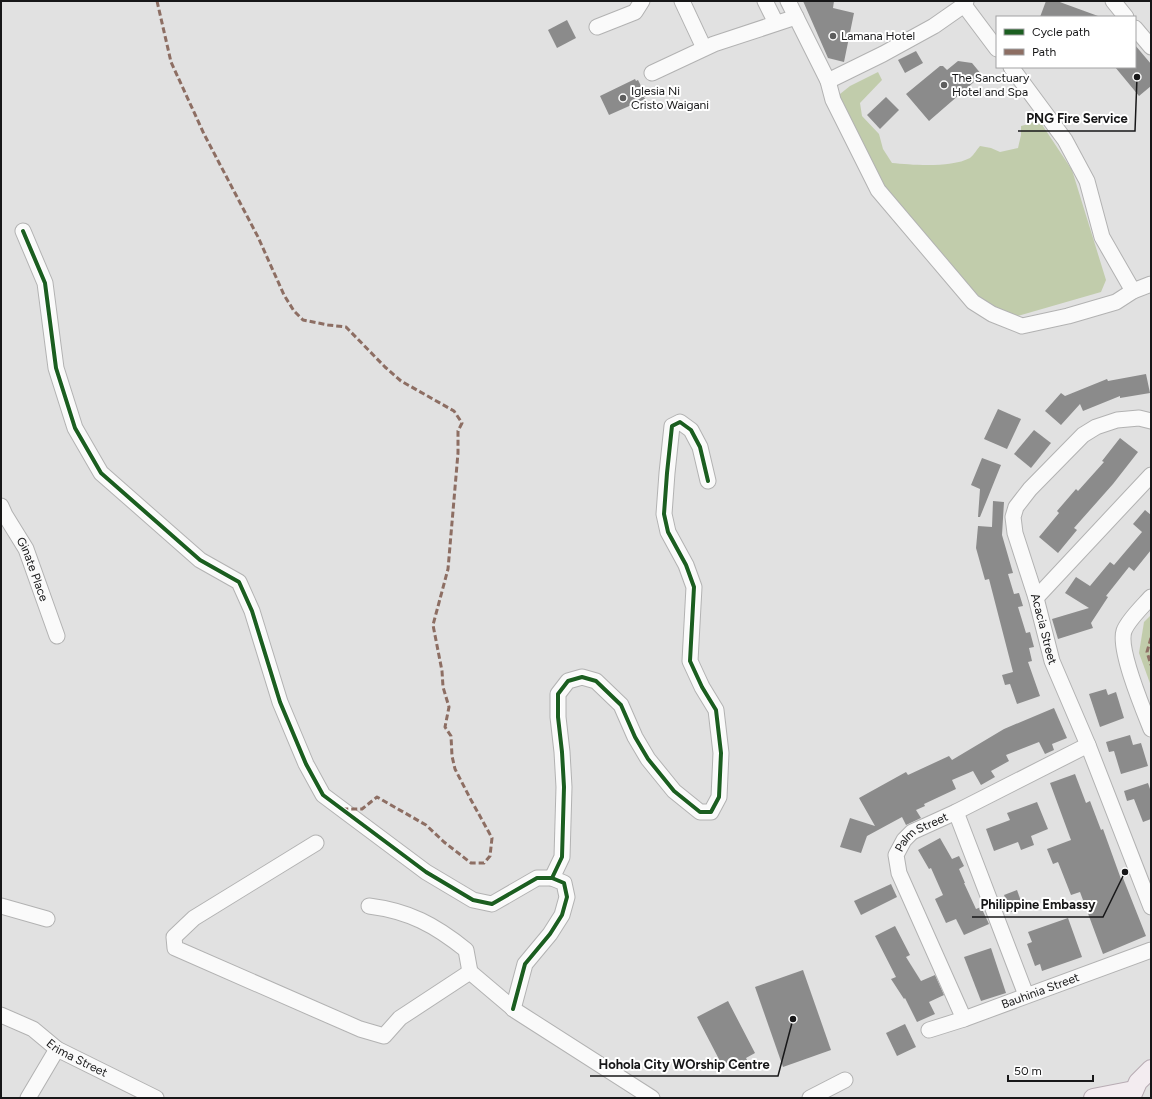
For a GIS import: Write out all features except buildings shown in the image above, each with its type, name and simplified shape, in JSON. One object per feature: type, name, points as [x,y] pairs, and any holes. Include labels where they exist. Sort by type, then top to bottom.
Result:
[{"type":"main road","points":[[1093,1098],[1133,1094],[1138,1082],[1151,1069]]},
{"type":"street","points":[[597,27],[636,12],[642,1]]},
{"type":"street","points":[[682,1],[704,48]]},
{"type":"street","points":[[765,1],[776,23]]},
{"type":"street","points":[[788,1],[828,82],[833,100],[878,190],[973,302],[992,314],[1022,326],[1068,316],[1116,302],[1133,291],[1151,284]]},
{"type":"street","points":[[1113,1],[1125,16]]},
{"type":"street","points":[[828,82],[928,29],[965,3],[996,48]]},
{"type":"street","points":[[652,73],[704,48],[796,17]]},
{"type":"street","points":[[1136,29],[1151,48]]},
{"type":"street","points":[[1011,68],[1065,140],[1087,181],[1102,237],[1133,291]]},
{"type":"street","points":[[23,231],[45,283],[56,368],[75,428],[101,473],[200,560],[239,582],[252,610],[280,702],[306,764],[323,795],[426,872],[473,900],[492,904],[537,878],[552,878],[564,883],[567,897],[562,915],[550,934],[525,964],[513,1009]]},
{"type":"street","name":"Acacia Street","points":[[1151,421],[1139,418],[1117,420],[1096,427],[1083,435],[1030,489],[1016,507],[1013,517],[1015,533],[1036,598],[1052,660],[1088,745],[1151,907]]},
{"type":"street","points":[[552,878],[562,857],[564,795],[562,752],[558,717],[558,694],[568,681],[582,678],[596,681],[621,705],[635,737],[648,759],[674,791],[700,812],[711,812],[718,797],[721,753],[716,710],[702,687],[690,662],[694,587],[686,565],[668,532],[664,514],[672,426],[680,422],[691,430],[700,447],[708,481]]},
{"type":"street","points":[[1036,598],[1151,475]]},
{"type":"street","name":"Ginate Place","points":[[1,506],[26,549],[57,636]]},
{"type":"street","points":[[1151,597],[1130,622],[1123,633],[1125,654],[1147,707],[1151,729]]},
{"type":"street","name":"Palm Street","points":[[964,1019],[899,873],[896,855],[904,840],[912,832],[956,812],[1088,745]]},
{"type":"street","points":[[956,812],[1026,995]]},
{"type":"street","points":[[316,843],[194,918],[174,937],[175,948],[360,1029],[384,1036],[400,1018],[470,972]]},
{"type":"street","points":[[1,906],[47,919]]},
{"type":"street","points":[[369,906],[386,908],[413,916],[447,935],[466,950],[470,972],[513,1009],[652,1098]]},
{"type":"street","name":"Bauhinia Street","points":[[929,1030],[964,1019],[1151,950]]},
{"type":"street","name":"Erima Street","points":[[1,1016],[33,1029],[57,1048],[156,1098]]},
{"type":"street","points":[[28,1098],[57,1048]]},
{"type":"street","points":[[810,1098],[845,1080]]},
{"type":"green space","points":[[878,72],[882,80],[860,103],[862,116],[879,134],[883,149],[892,163],[943,165],[970,158],[980,146],[991,148],[1000,152],[1018,148],[1021,135],[1021,126],[1032,123],[1037,117],[1072,170],[1106,280],[1101,292],[1007,319],[977,302],[880,189],[840,106],[840,94],[850,86]]},
{"type":"green space","points":[[1151,615],[1151,686],[1139,653],[1144,622]]},
{"type":"marked path","points":[[157,1],[171,62],[204,134],[258,237],[284,295],[294,311],[303,320],[346,327],[385,367],[401,381],[454,411],[462,423],[458,431],[458,453],[448,569],[433,625],[442,671],[443,687],[449,707],[445,727],[451,736],[452,756],[455,769],[492,838],[490,856],[484,863],[471,863],[444,842],[426,825],[377,797],[362,809],[343,809]]},
{"type":"marked path","points":[[1151,638],[1147,652],[1151,665]]},
{"type":"cycle path","points":[[23,231],[45,283],[56,368],[75,428],[101,473],[200,560],[239,582],[252,611],[280,702],[306,764],[323,795],[426,872],[473,900],[492,904],[537,878],[552,878],[564,883],[567,897],[562,915],[550,934],[525,964],[513,1009]]},
{"type":"cycle path","points":[[552,878],[562,857],[564,787],[558,717],[558,694],[568,681],[582,677],[596,681],[621,705],[635,737],[648,759],[674,791],[700,812],[711,812],[719,797],[721,753],[716,710],[702,687],[690,661],[694,587],[686,565],[668,532],[664,514],[672,426],[680,422],[691,430],[700,447],[708,481]]},
{"type":"place","name":"Lamana Hotel","points":[[833,36]]},
{"type":"place","name":"PNG Fire Service","points":[[1137,77]]},
{"type":"place","name":"The Sanctuary Hotel and Spa","points":[[944,85]]},
{"type":"place","name":"Iglesia Ni Cristo Waigani","points":[[623,98]]},
{"type":"place","name":"Philippine Embassy","points":[[1125,872]]},
{"type":"place","name":"Hohola City WOrship Centre","points":[[793,1019]]}]
